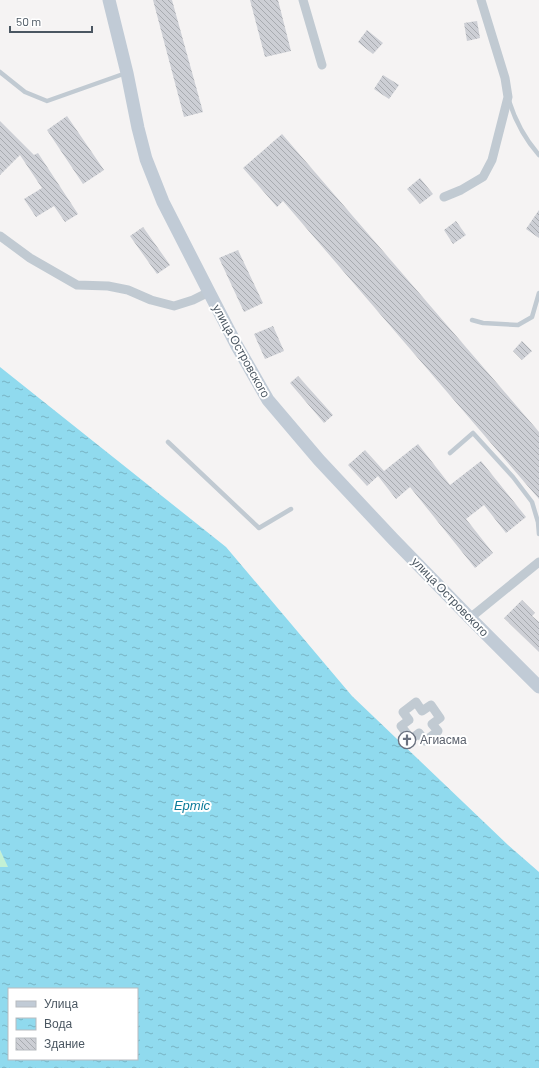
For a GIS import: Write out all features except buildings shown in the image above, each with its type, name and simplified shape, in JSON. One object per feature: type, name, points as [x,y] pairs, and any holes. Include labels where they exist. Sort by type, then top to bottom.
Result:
[{"type":"main road","name":"улица Островского","points":[[109,0],[146,159],[163,202],[237,346],[268,400],[319,460],[470,618],[539,687]]},
{"type":"street","points":[[302,0],[322,65]]},
{"type":"street","points":[[444,197],[461,190],[483,177],[492,160],[508,97],[505,78],[481,0]]},
{"type":"street","points":[[0,236],[30,258],[77,285],[108,286],[128,290],[152,300],[174,306],[193,300],[209,292]]},
{"type":"street","points":[[470,618],[539,562]]},
{"type":"street","points":[[416,702],[422,711],[431,705],[440,718],[432,724],[438,731],[425,741],[419,733],[411,739],[401,726],[409,720],[403,712],[416,702]]},
{"type":"lane","points":[[0,72],[25,92],[47,101],[127,73]]},
{"type":"lane","points":[[508,97],[512,112],[533,148],[539,155]]},
{"type":"lane","points":[[472,320],[484,323],[518,325],[532,317],[539,293]]},
{"type":"lane","points":[[450,453],[473,433],[513,477],[532,502],[538,522],[539,534]]},
{"type":"lane","points":[[168,442],[259,528],[291,509]]},
{"type":"green space","points":[[0,850],[9,867],[0,867]]},
{"type":"water","name":"Ертіс","points":[[0,367],[226,547],[352,696],[508,845],[539,872],[539,1068],[0,1068],[0,867],[8,867],[0,850]]},
{"type":"place","name":"Агиасма","points":[[407,740]]}]
